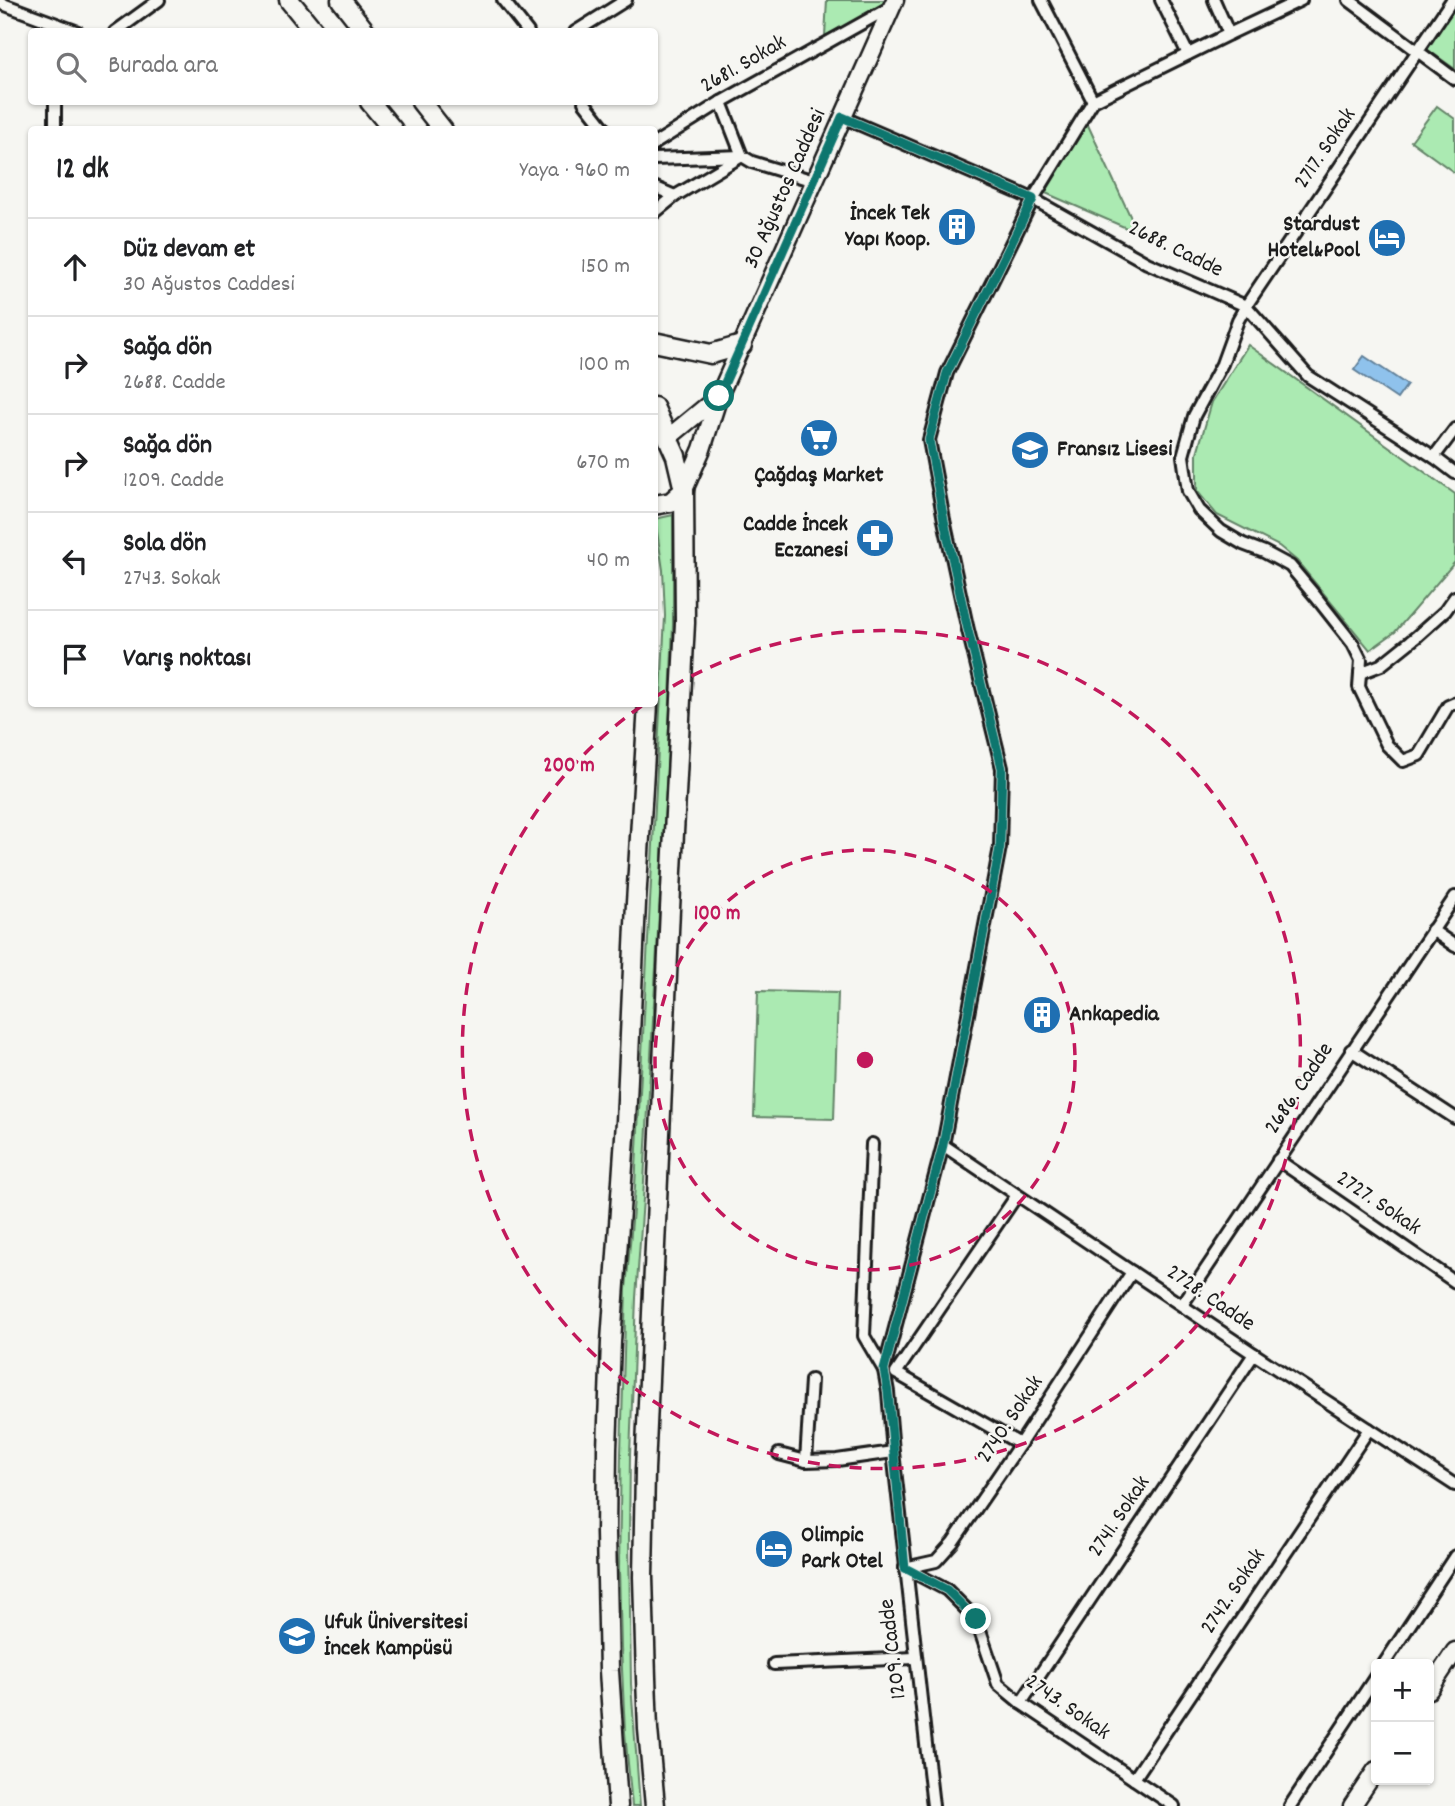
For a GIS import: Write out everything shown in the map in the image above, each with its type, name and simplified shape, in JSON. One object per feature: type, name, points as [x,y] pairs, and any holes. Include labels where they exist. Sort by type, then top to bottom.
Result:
[{"type":"main road","points":[[289,0],[311,28]]},
{"type":"main road","points":[[341,0],[363,28]]},
{"type":"main road","name":"30 Ağustos Caddesi","points":[[684,491],[702,449],[719,396],[894,3]]},
{"type":"main road","points":[[372,105],[390,126]]},
{"type":"main road","points":[[423,105],[440,126]]},
{"type":"main road","points":[[658,343],[711,354],[742,345]]},
{"type":"main road","name":"30 Ağustos Caddesi","points":[[662,442],[719,396]]},
{"type":"main road","points":[[656,1806],[646,1678],[643,1577],[645,1470],[685,623],[684,491],[680,471],[662,442],[658,424]]},
{"type":"main road","points":[[658,504],[671,502],[684,491]]},
{"type":"main road","points":[[618,1806],[609,1671],[607,1448],[648,707]]},
{"type":"main road","points":[[1434,1682],[1455,1651]]},
{"type":"main road","points":[[1352,1806],[1371,1778]]},
{"type":"street","points":[[120,28],[159,0]]},
{"type":"street","points":[[503,0],[525,28]]},
{"type":"street","points":[[581,28],[626,0]]},
{"type":"street","points":[[1041,0],[1093,101],[1301,0]]},
{"type":"street","points":[[1161,0],[1188,54]]},
{"type":"street","points":[[1213,0],[1229,34]]},
{"type":"street","points":[[1349,0],[1455,79]]},
{"type":"street","name":"2717. Sokak","points":[[1452,0],[1246,306],[1222,364],[1194,416],[1184,456],[1188,491],[1199,510],[1221,531],[1290,566],[1353,644],[1361,660],[1359,687],[1387,745],[1403,761],[1419,755],[1448,706],[1455,703]]},
{"type":"street","points":[[0,3],[54,27]]},
{"type":"street","name":"2681. Sokak","points":[[658,141],[720,102],[894,3]]},
{"type":"street","name":"1209. Cadde","points":[[933,1806],[884,1370],[943,1145],[1000,847],[1002,768],[967,626],[929,440],[947,373],[1033,199],[1093,101]]},
{"type":"street","points":[[720,102],[742,156]]},
{"type":"street","points":[[55,105],[55,126]]},
{"type":"street","points":[[586,105],[603,126]]},
{"type":"street","name":"2688. Cadde","points":[[842,117],[1033,199],[1147,262],[1246,306],[1308,376],[1455,473]]},
{"type":"street","points":[[658,210],[675,196],[742,156]]},
{"type":"street","points":[[658,159],[742,156],[752,162],[814,181]]},
{"type":"street","points":[[658,189],[675,196]]},
{"type":"street","points":[[1434,457],[1455,429]]},
{"type":"street","points":[[1360,673],[1381,665],[1408,644],[1445,611],[1455,597]]},
{"type":"street","name":"2686. Cadde","points":[[1182,1305],[1455,897]]},
{"type":"street","points":[[1432,930],[1455,946]]},
{"type":"street","points":[[1351,1050],[1455,1118]]},
{"type":"street","points":[[872,1144],[864,1336],[884,1370]]},
{"type":"street","name":"2728. Cadde","points":[[943,1145],[1455,1485]]},
{"type":"street","name":"2727. Sokak","points":[[1278,1160],[1455,1282]]},
{"type":"street","points":[[1017,1195],[896,1373],[1020,1444]]},
{"type":"street","name":"2740. Sokak","points":[[905,1568],[936,1560],[953,1542],[1132,1272]]},
{"type":"street","name":"2741. Sokak","points":[[1021,1703],[1254,1354]]},
{"type":"street","points":[[806,1461],[811,1380]]},
{"type":"street","name":"2742. Sokak","points":[[1134,1779],[1369,1429]]},
{"type":"street","points":[[779,1454],[806,1461],[837,1460],[893,1452]]},
{"type":"street","points":[[1387,1659],[1455,1556]]},
{"type":"street","name":"2743. Sokak","points":[[905,1568],[947,1590],[976,1619],[998,1684],[1021,1703],[1174,1806]]},
{"type":"street","points":[[774,1664],[915,1658]]},
{"type":"street","points":[[1290,1806],[1371,1684]]},
{"type":"green space","points":[[827,0],[884,0],[883,7],[825,36]]},
{"type":"green space","points":[[1455,3],[1455,69],[1424,47]]},
{"type":"green space","points":[[1437,106],[1455,119],[1455,173],[1411,141]]},
{"type":"green space","points":[[1087,123],[1138,233],[1041,191]]},
{"type":"green space","points":[[1248,345],[1455,494],[1455,562],[1395,632],[1370,650],[1297,561],[1279,546],[1217,515],[1197,491],[1197,453],[1212,402]]},
{"type":"green space","points":[[673,515],[673,624],[636,1298],[630,1455],[631,1684],[640,1806],[632,1806],[621,1648],[621,1453],[626,1289],[635,1187],[665,616],[658,518]]},
{"type":"green space","points":[[758,991],[838,993],[834,1119],[754,1117]]},
{"type":"water","points":[[1364,356],[1407,385],[1397,399],[1354,370]]},
{"type":"place","name":"İncek Tek Yapı Koop.","points":[[957,227]]},
{"type":"place","name":"Stardust Hotel&Pool","points":[[1387,238]]},
{"type":"place","name":"Çağdaş Market","points":[[819,438]]},
{"type":"place","name":"Fransız Lisesi","points":[[1030,450]]},
{"type":"place","name":"Cadde İncek Eczanesi","points":[[875,538]]},
{"type":"place","name":"Ankapedia","points":[[1042,1015]]},
{"type":"place","name":"Olimpic Park Otel","points":[[774,1549]]},
{"type":"place","name":"Ufuk Üniversitesi İncek Kampüsü","points":[[297,1636]]},
{"type":"route","points":[[719,396],[842,117],[1033,199],[947,373],[929,440],[967,626],[1002,768],[1000,847],[943,1145],[884,1370],[905,1568],[947,1590],[976,1619]]}]
